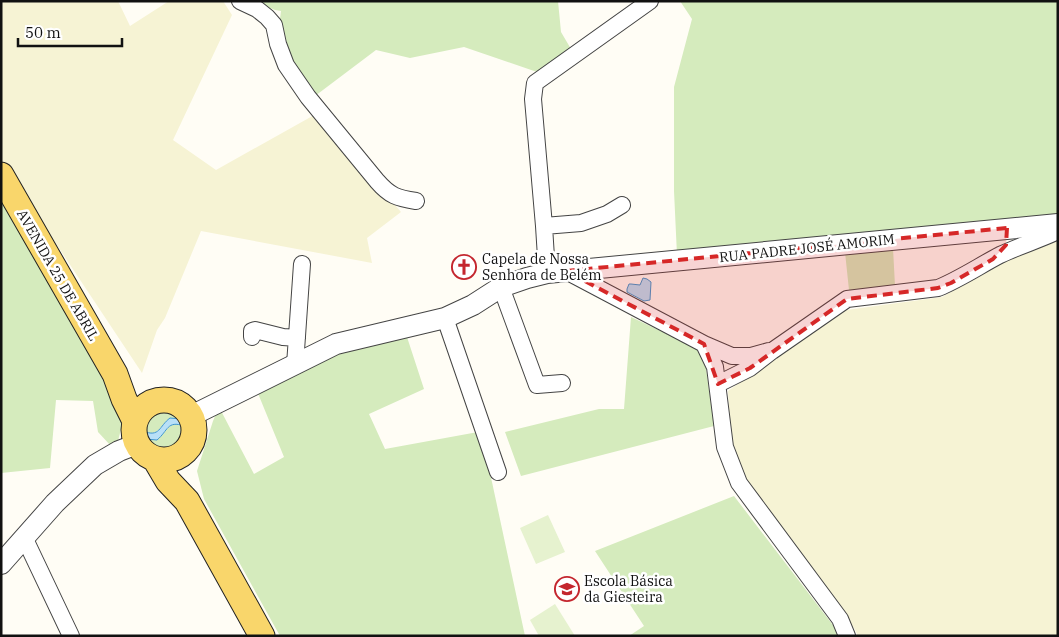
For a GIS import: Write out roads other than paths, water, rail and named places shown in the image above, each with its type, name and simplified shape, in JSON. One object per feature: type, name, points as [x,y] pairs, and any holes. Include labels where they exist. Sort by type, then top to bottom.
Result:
[{"type":"main road","name":"AVENIDA 25 DE ABRIL","points":[[1,176],[115,374],[142,441],[168,481],[187,501],[262,636]]},
{"type":"main road","name":"AVENIDA 25 DE ABRIL","points":[[115,374],[161,400]]},
{"type":"main road","points":[[170,401],[185,409],[190,416],[194,425],[192,442],[187,450],[180,455],[164,460],[142,441],[139,413],[152,402],[170,401]]},
{"type":"main road","name":"AVENIDA 25 DE ABRIL","points":[[187,450],[184,475],[187,501]]},
{"type":"street","points":[[240,1],[258,10],[274,25],[278,44],[286,65],[297,82],[377,182],[386,191],[399,199],[416,201]]},
{"type":"street","points":[[650,1],[535,83],[533,99],[544,226],[557,272],[732,356],[751,356],[767,352]]},
{"type":"street","points":[[544,226],[581,223],[607,214],[622,205]]},
{"type":"street","name":"RUA PADRE JOSÉ AMORIM","points":[[190,416],[336,344],[445,318],[473,305],[501,288],[527,278],[557,272],[1058,224]]},
{"type":"street","points":[[993,259],[1006,244],[1016,227],[1026,234],[1019,246]]},
{"type":"street","points":[[717,378],[750,368],[767,352],[847,298],[938,288],[951,283],[1019,246],[1058,231]]},
{"type":"street","points":[[294,365],[302,264]]},
{"type":"street","points":[[501,288],[537,385],[562,383]]},
{"type":"street","points":[[445,318],[498,472]]},
{"type":"street","points":[[252,337],[252,331],[255,330],[283,337],[297,338]]},
{"type":"street","points":[[704,344],[710,354],[717,378],[725,447],[739,483],[840,619],[847,636]]},
{"type":"street","points":[[1,564],[55,503],[95,465],[119,451],[142,441]]},
{"type":"street","points":[[24,537],[71,636]]},
{"type":"water","points":[[643,278],[651,282],[650,300],[644,301],[627,292],[629,284],[640,285]]},
{"type":"water","points":[[170,418],[182,419],[184,426],[171,425],[157,440],[146,439],[143,431],[149,433],[156,432]]},
{"type":"place","name":"Capela de Nossa Senhora de Belém","points":[[464,267]]},
{"type":"place","name":"Escola Básica da Giesteira","points":[[567,589]]}]
